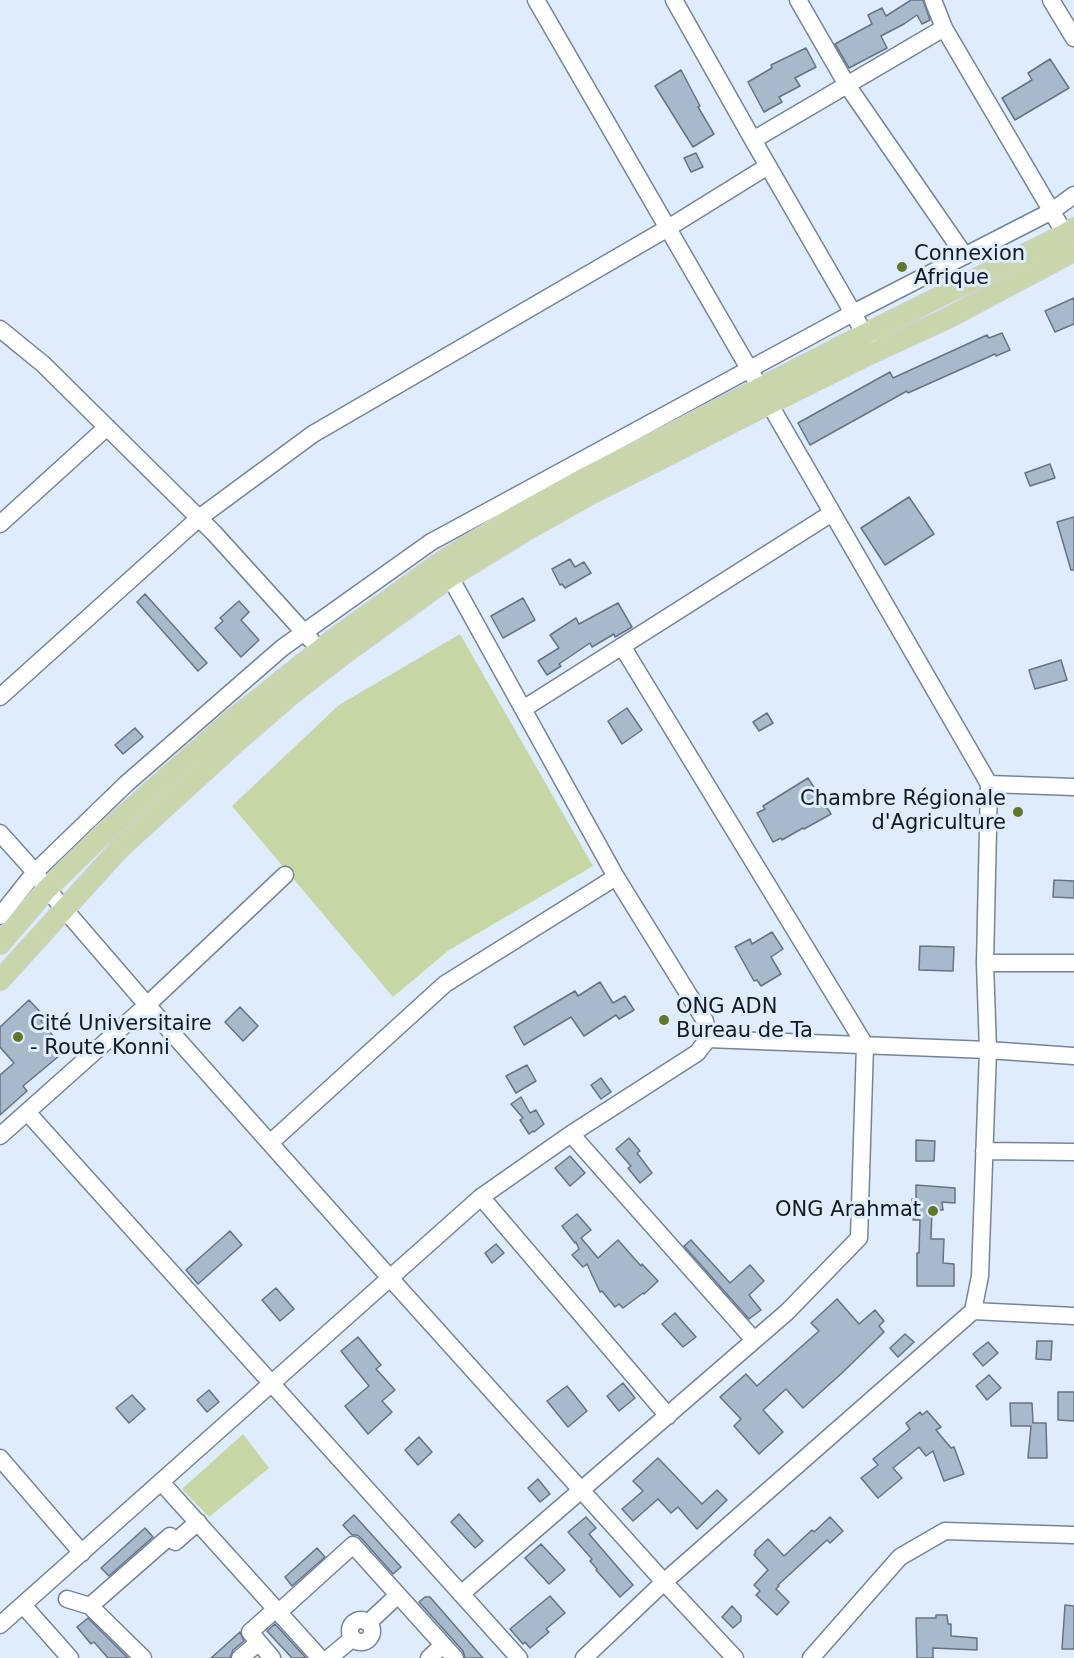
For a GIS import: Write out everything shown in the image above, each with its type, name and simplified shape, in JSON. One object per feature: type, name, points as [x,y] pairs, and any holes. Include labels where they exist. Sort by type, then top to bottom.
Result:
[{"type":"main road","points":[[765,396],[865,334],[1071,243]]},
{"type":"main road","points":[[0,944],[47,890],[104,834],[325,657],[516,516],[581,480],[765,396],[874,352],[946,319],[1071,243]]},
{"type":"main road","points":[[0,980],[120,848],[234,731]]},
{"type":"street","points":[[536,0],[989,784],[985,963],[988,1050],[980,1276],[973,1311],[664,1582],[584,1658]]},
{"type":"street","points":[[674,0],[854,313],[874,352]]},
{"type":"street","points":[[798,0],[847,85],[965,256]]},
{"type":"street","points":[[933,0],[944,28],[1071,243]]},
{"type":"street","points":[[1051,0],[1074,38]]},
{"type":"street","points":[[753,140],[944,28]]},
{"type":"street","points":[[0,697],[199,518],[313,434],[668,228],[768,166]]},
{"type":"street","points":[[0,916],[35,872],[126,784],[282,648],[431,542],[854,313],[1052,211],[1074,195]]},
{"type":"street","points":[[2,335],[43,364],[199,518],[325,657]]},
{"type":"street","points":[[0,524],[107,427]]},
{"type":"street","points":[[523,709],[832,513]]},
{"type":"street","points":[[0,1625],[481,1197],[571,1134],[697,1053],[708,1039],[705,1020],[616,877],[446,569]]},
{"type":"street","points":[[461,1594],[788,1312],[859,1238],[865,1045],[622,646]]},
{"type":"street","points":[[989,784],[1074,787]]},
{"type":"street","points":[[0,833],[147,1005],[390,1278],[735,1658]]},
{"type":"street","points":[[0,1136],[147,1005],[285,875]]},
{"type":"street","points":[[270,1143],[445,984],[616,877]]},
{"type":"street","points":[[985,963],[1074,963]]},
{"type":"street","points":[[708,1039],[988,1050],[1074,1056]]},
{"type":"street","points":[[27,1112],[519,1658]]},
{"type":"street","points":[[571,1134],[754,1340]]},
{"type":"street","points":[[984,1151],[1074,1152]]},
{"type":"street","points":[[481,1197],[668,1416]]},
{"type":"street","points":[[973,1311],[1074,1316]]},
{"type":"street","points":[[0,1458],[82,1552]]},
{"type":"street","points":[[161,1482],[320,1658]]},
{"type":"street","points":[[90,1606],[170,1536],[175,1542],[198,1522]]},
{"type":"street","points":[[810,1658],[900,1557],[945,1531],[1074,1535]]},
{"type":"street","points":[[272,1658],[250,1632],[353,1545],[455,1658]]},
{"type":"street","points":[[329,1658],[353,1638],[358,1642],[368,1639],[371,1628],[368,1623],[398,1595]]},
{"type":"street","points":[[67,1599],[90,1606],[143,1658]]},
{"type":"street","points":[[23,1605],[70,1658]]},
{"type":"street","points":[[240,1658],[258,1642]]},
{"type":"street","points":[[429,1658],[443,1645]]},
{"type":"green space","points":[[460,634],[593,866],[449,950],[393,997],[232,806],[339,705]]},
{"type":"green space","points":[[243,1434],[269,1468],[209,1517],[182,1489]]},
{"type":"building","points":[[911,0],[923,0],[930,20],[922,24],[917,15],[881,36],[887,48],[849,68],[835,44],[872,24],[868,15],[882,8],[886,16]]},
{"type":"building","points":[[806,48],[816,67],[795,78],[800,86],[779,97],[782,102],[764,112],[748,82],[772,68],[771,65]]},
{"type":"building","points":[[1050,59],[1069,88],[1015,120],[1002,98],[1032,80],[1028,73]]},
{"type":"building","points":[[681,70],[700,106],[698,107],[714,134],[693,147],[655,86]]},
{"type":"building","points":[[696,153],[703,167],[691,172],[684,158]]},
{"type":"building","points":[[1074,298],[1074,324],[1055,332],[1045,311]]},
{"type":"building","points":[[1002,333],[1010,350],[996,356],[995,354],[908,393],[907,391],[810,445],[798,423],[890,372],[893,378],[987,335],[989,338]]},
{"type":"building","points":[[1050,464],[1055,478],[1030,486],[1025,473]]},
{"type":"building","points":[[909,497],[934,534],[885,565],[861,528]]},
{"type":"building","points":[[1074,517],[1074,570],[1071,570],[1057,522]]},
{"type":"building","points":[[570,559],[575,567],[584,562],[591,573],[565,588],[562,584],[560,585],[552,569]]},
{"type":"building","points":[[145,594],[207,663],[198,671],[137,602]]},
{"type":"building","points":[[523,598],[535,620],[503,638],[491,616]]},
{"type":"building","points":[[239,601],[249,612],[241,620],[259,640],[241,657],[215,628],[223,621],[220,618]]},
{"type":"building","points":[[618,603],[632,627],[592,647],[590,643],[547,675],[538,661],[559,648],[550,635],[576,618],[579,624]]},
{"type":"building","points":[[1061,660],[1067,680],[1035,689],[1029,670]]},
{"type":"building","points":[[627,708],[642,730],[622,744],[608,721]]},
{"type":"building","points":[[767,713],[773,723],[759,731],[753,722]]},
{"type":"building","points":[[135,728],[143,737],[123,754],[115,745]]},
{"type":"building","points":[[808,778],[831,814],[782,840],[781,838],[773,842],[757,813],[765,809],[763,806]]},
{"type":"building","points":[[1054,880],[1074,881],[1074,898],[1053,897]]},
{"type":"building","points":[[772,932],[783,949],[771,957],[781,974],[761,986],[757,980],[754,981],[735,947],[750,939],[752,944]]},
{"type":"building","points":[[920,946],[954,947],[953,971],[919,970]]},
{"type":"building","points":[[600,982],[613,1003],[625,996],[634,1010],[619,1019],[616,1015],[584,1036],[571,1017],[524,1045],[514,1027],[575,991],[578,996]]},
{"type":"building","points":[[29,1000],[45,1017],[41,1021],[65,1051],[23,1086],[27,1091],[0,1115],[0,1075],[14,1063],[0,1047],[0,1027]]},
{"type":"building","points":[[240,1007],[258,1026],[243,1041],[225,1022]]},
{"type":"building","points":[[527,1065],[536,1081],[516,1093],[506,1076]]},
{"type":"building","points":[[601,1078],[611,1092],[601,1099],[591,1085]]},
{"type":"building","points":[[521,1097],[530,1113],[536,1110],[544,1124],[529,1134],[520,1120],[523,1118],[511,1104]]},
{"type":"building","points":[[629,1138],[640,1151],[637,1153],[652,1173],[640,1183],[628,1168],[631,1166],[616,1149]]},
{"type":"building","points":[[916,1140],[935,1141],[934,1161],[916,1161]]},
{"type":"building","points":[[570,1156],[585,1173],[570,1186],[555,1168]]},
{"type":"building","points":[[916,1185],[955,1188],[955,1203],[942,1202],[943,1210],[932,1210],[931,1239],[944,1239],[943,1263],[954,1264],[954,1286],[917,1286],[920,1220],[913,1220],[912,1199],[916,1199]]},
{"type":"building","points":[[577,1214],[591,1230],[581,1238],[598,1258],[618,1240],[658,1281],[623,1308],[619,1304],[615,1307],[602,1291],[600,1292],[587,1264],[583,1267],[572,1255],[579,1249],[562,1226]]},
{"type":"building","points":[[230,1231],[242,1245],[198,1284],[186,1270]]},
{"type":"building","points":[[691,1240],[730,1283],[750,1265],[764,1281],[749,1295],[761,1310],[749,1319],[684,1246]]},
{"type":"building","points":[[496,1244],[504,1253],[492,1263],[485,1253]]},
{"type":"building","points":[[276,1288],[294,1309],[280,1321],[262,1300]]},
{"type":"building","points":[[837,1299],[859,1324],[875,1310],[884,1321],[879,1326],[884,1332],[803,1408],[786,1389],[763,1410],[783,1432],[759,1454],[734,1426],[741,1419],[720,1397],[746,1374],[757,1386],[819,1331],[811,1323]]},
{"type":"building","points":[[675,1313],[696,1337],[683,1347],[662,1324]]},
{"type":"building","points":[[905,1334],[914,1342],[898,1357],[890,1348]]},
{"type":"building","points":[[358,1337],[381,1365],[376,1369],[395,1390],[382,1401],[392,1412],[368,1434],[345,1406],[369,1386],[341,1351]]},
{"type":"building","points":[[1037,1341],[1052,1341],[1051,1360],[1036,1359]]},
{"type":"building","points":[[988,1342],[998,1353],[983,1366],[973,1354]]},
{"type":"building","points":[[989,1375],[1001,1388],[987,1400],[976,1386]]},
{"type":"building","points":[[623,1383],[635,1398],[619,1411],[607,1396]]},
{"type":"building","points":[[567,1386],[587,1411],[568,1427],[547,1401]]},
{"type":"building","points":[[209,1390],[219,1402],[207,1412],[197,1400]]},
{"type":"building","points":[[1058,1392],[1074,1392],[1074,1421],[1058,1420]]},
{"type":"building","points":[[132,1395],[145,1409],[129,1423],[116,1408]]},
{"type":"building","points":[[1010,1403],[1032,1403],[1033,1423],[1046,1423],[1047,1458],[1028,1458],[1031,1426],[1011,1426]]},
{"type":"building","points":[[927,1411],[941,1427],[936,1430],[951,1448],[954,1447],[964,1474],[944,1481],[933,1451],[926,1456],[919,1447],[893,1468],[902,1478],[878,1498],[861,1478],[878,1465],[873,1459],[910,1429],[906,1423],[920,1412],[922,1415]]},
{"type":"building","points":[[419,1437],[432,1452],[418,1465],[405,1450]]},
{"type":"building","points":[[658,1458],[702,1504],[717,1490],[727,1500],[697,1529],[678,1507],[671,1513],[658,1499],[633,1521],[622,1509],[643,1491],[633,1481]]},
{"type":"building","points":[[538,1479],[550,1494],[540,1502],[528,1488]]},
{"type":"building","points":[[459,1514],[483,1541],[475,1548],[451,1522]]},
{"type":"building","points":[[354,1515],[401,1567],[393,1574],[361,1538],[352,1535],[343,1525]]},
{"type":"building","points":[[586,1517],[596,1528],[589,1534],[633,1585],[620,1597],[596,1570],[590,1561],[592,1559],[568,1532]]},
{"type":"building","points":[[830,1517],[843,1531],[830,1543],[827,1540],[778,1585],[776,1589],[789,1602],[777,1615],[756,1595],[760,1591],[754,1585],[768,1570],[754,1555],[755,1551],[768,1539],[784,1556]]},
{"type":"building","points":[[145,1528],[153,1537],[109,1576],[101,1568]]},
{"type":"building","points":[[541,1544],[565,1570],[549,1584],[525,1558]]},
{"type":"building","points":[[317,1548],[325,1557],[292,1586],[285,1577]]},
{"type":"building","points":[[550,1596],[565,1613],[546,1629],[549,1632],[530,1648],[525,1642],[523,1644],[510,1629]]},
{"type":"building","points":[[425,1597],[430,1597],[483,1658],[465,1658],[463,1651],[419,1602]]},
{"type":"building","points":[[1065,1605],[1074,1606],[1074,1649],[1062,1649]]},
{"type":"building","points":[[732,1606],[741,1616],[741,1621],[733,1628],[722,1617]]},
{"type":"building","points":[[936,1615],[947,1615],[948,1624],[951,1624],[951,1636],[977,1638],[977,1650],[933,1648],[933,1658],[917,1658],[916,1618],[936,1618]]},
{"type":"building","points":[[88,1618],[128,1658],[108,1658],[94,1642],[91,1644],[77,1627]]},
{"type":"building","points":[[275,1624],[306,1658],[292,1658],[267,1631]]},
{"type":"building","points":[[240,1632],[244,1641],[233,1650],[230,1658],[211,1658]]},
{"type":"place","name":"Connexion Afrique","points":[[902,267]]},
{"type":"place","name":"Chambre Régionale d'Agriculture","points":[[1018,812]]},
{"type":"place","name":"ONG ADN Bureau de Ta","points":[[664,1020]]},
{"type":"place","name":"Cité Universitaire - Route Konni","points":[[18,1037]]},
{"type":"place","name":"ONG Arahmat","points":[[933,1211]]}]
